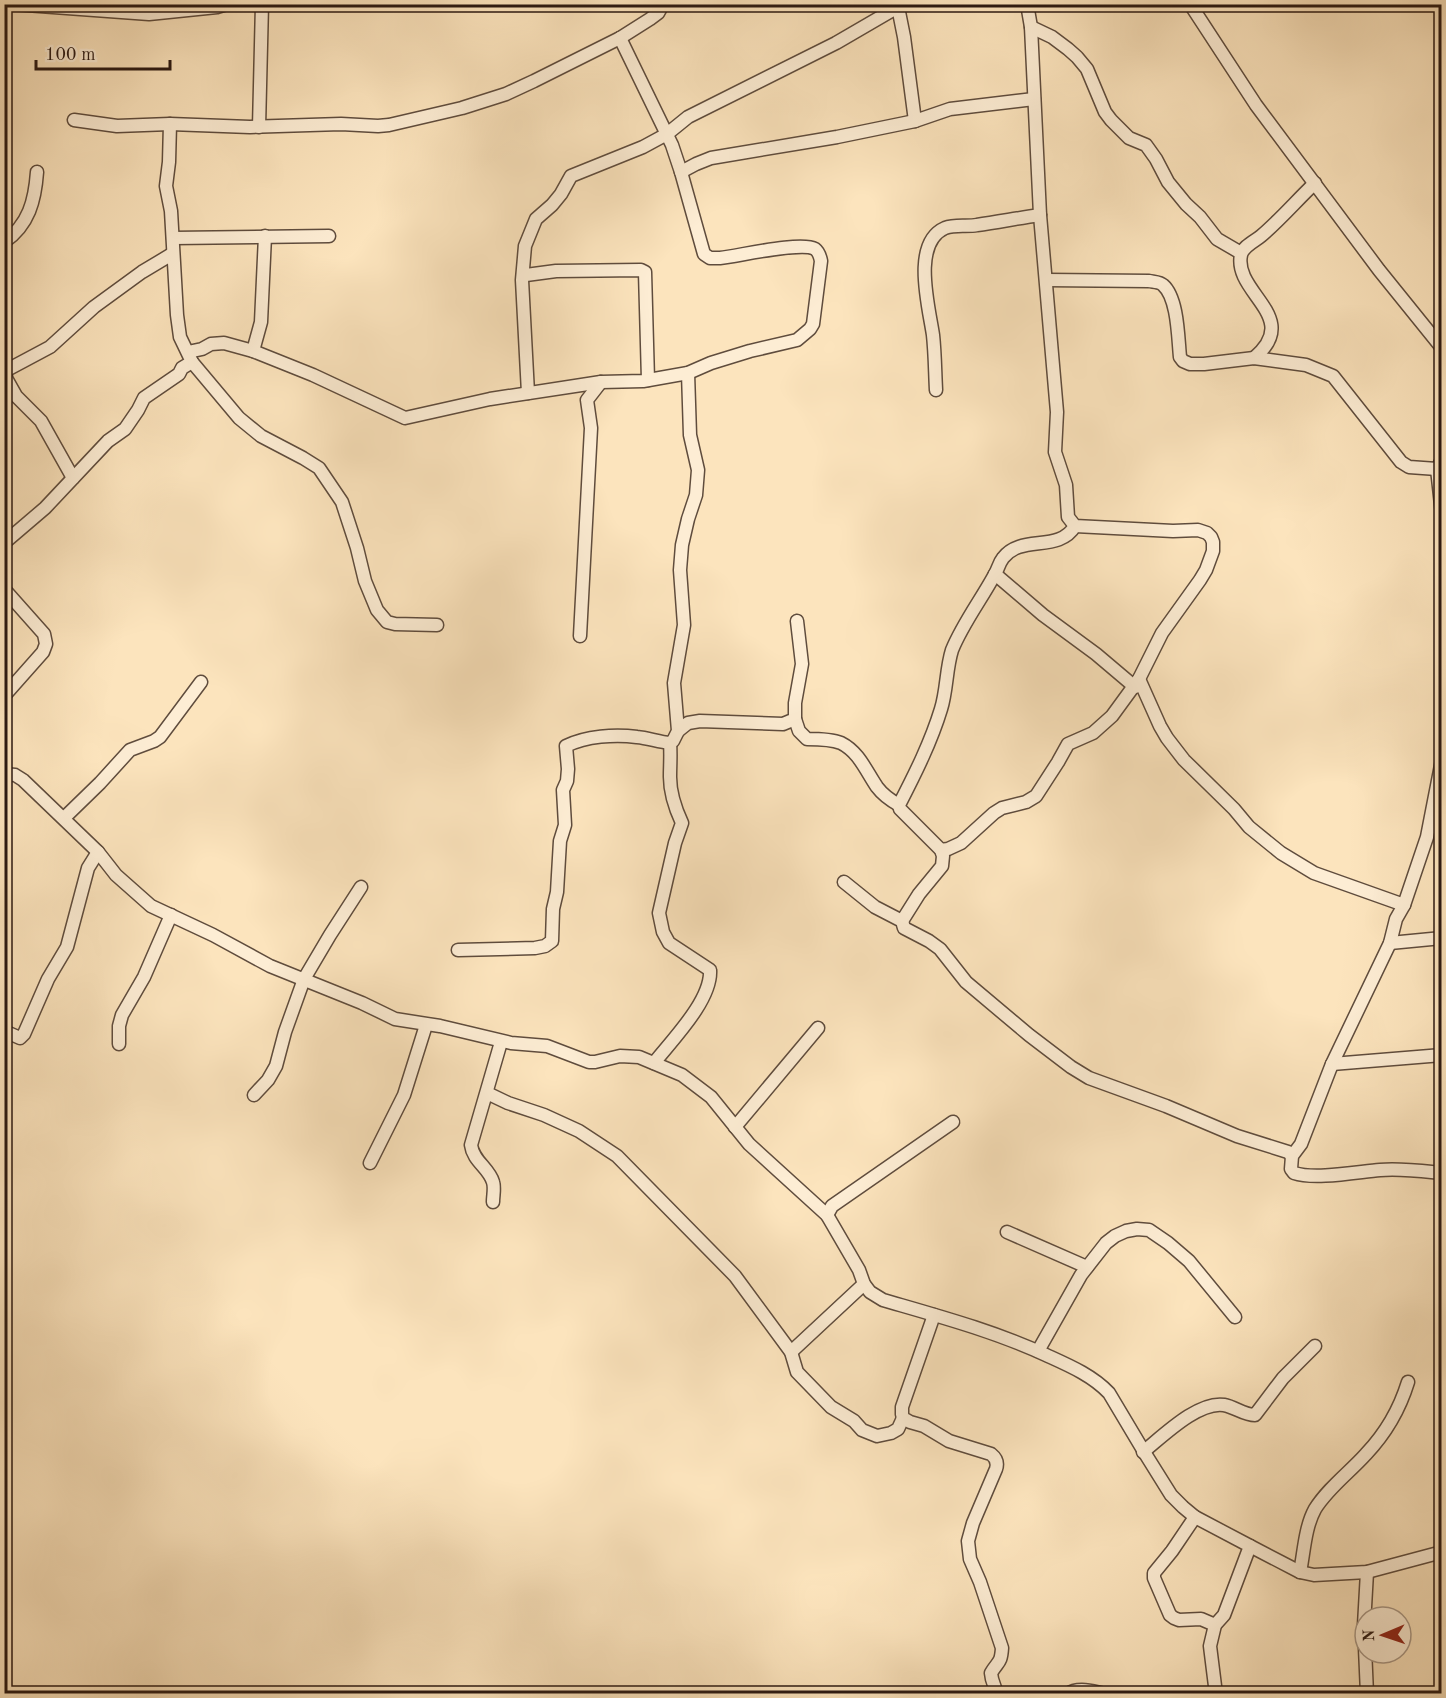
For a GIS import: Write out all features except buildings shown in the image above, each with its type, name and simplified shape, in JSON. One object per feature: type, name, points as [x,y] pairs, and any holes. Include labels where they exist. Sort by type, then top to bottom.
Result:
[{"type":"street","points":[[12,4],[150,14],[227,4]]},
{"type":"street","points":[[259,127],[262,4]]},
{"type":"street","points":[[1027,4],[1031,27],[1040,215],[1057,412],[1055,452],[1066,485],[1068,516],[1075,526]]},
{"type":"street","points":[[1190,4],[1256,105],[1379,270],[1442,348]]},
{"type":"street","points":[[75,120],[117,126],[170,124],[259,127],[389,125],[462,108],[506,94],[620,38],[650,19],[664,6]]},
{"type":"street","points":[[528,393],[522,280],[525,246],[536,219],[561,194],[571,176],[643,147],[667,134],[688,117],[836,43],[901,6],[915,122]]},
{"type":"street","points":[[1031,27],[1052,37],[1077,57],[1087,69],[1105,112],[1111,120],[1129,138],[1146,145],[1168,182],[1186,204],[1200,217],[1217,239],[1241,253]]},
{"type":"street","points":[[4,543],[45,508],[108,441],[125,429],[144,398],[179,374],[190,357],[211,344],[225,343],[253,351],[314,375],[405,418],[490,399],[601,382],[648,380],[688,373],[711,363],[750,351],[786,344],[803,336],[813,324],[821,261],[817,250],[796,247],[735,257],[710,258],[704,254],[681,172],[667,134],[620,38]]},
{"type":"street","points":[[681,172],[711,158],[915,122],[950,109],[1034,99]]},
{"type":"street","points":[[170,124],[166,186],[171,211],[172,254],[180,337],[190,357],[239,418],[261,436],[319,468],[342,502],[365,581],[377,610],[387,622],[437,625]]},
{"type":"street","points":[[4,242],[13,237],[26,219],[34,200],[37,172]]},
{"type":"street","points":[[1254,358],[1267,343],[1271,322],[1269,315],[1248,283],[1241,266],[1241,253],[1315,183]]},
{"type":"street","points":[[936,390],[933,338],[925,273],[926,251],[933,237],[951,226],[974,226],[1040,215]]},
{"type":"street","points":[[253,351],[261,322],[265,236]]},
{"type":"street","points":[[172,238],[329,236]]},
{"type":"street","points":[[73,478],[40,421],[16,396],[5,371],[50,347],[94,307],[142,272],[172,254]]},
{"type":"street","points":[[523,277],[556,271],[641,270],[645,272],[648,380]]},
{"type":"street","points":[[1047,280],[1159,283],[1164,286],[1173,302],[1180,357],[1190,364],[1254,358],[1305,365],[1333,376],[1401,462],[1409,467],[1439,464],[1442,514]]},
{"type":"street","points":[[458,950],[536,948],[552,941],[560,841],[566,825],[563,790],[567,781],[568,769],[566,746],[578,740],[595,737],[634,736],[670,743],[674,741],[678,731],[674,683],[684,625],[680,570],[682,545],[696,495],[698,470],[690,435],[688,373]]},
{"type":"street","points":[[580,636],[591,428],[587,400],[601,382]]},
{"type":"street","points":[[899,805],[925,752],[942,707],[952,652],[1002,559],[1016,548],[1058,540],[1072,532],[1075,526]]},
{"type":"street","points":[[940,850],[961,843],[1002,808],[1026,802],[1036,796],[1068,744],[1093,733],[1113,716],[1137,683],[1162,633],[1206,570],[1213,551],[1211,537],[1198,530],[1173,531],[1075,526]]},
{"type":"street","points":[[995,574],[1043,615],[1137,683],[1167,738],[1184,760],[1234,809],[1248,827],[1281,853],[1314,873],[1404,905]]},
{"type":"street","points":[[4,589],[44,634],[46,644],[43,652],[4,696]]},
{"type":"street","points":[[797,621],[802,664],[795,704],[795,719],[799,731],[807,739],[834,741],[858,756],[878,788],[888,799],[899,805],[900,809],[940,850],[943,856],[942,866],[919,894],[902,921]]},
{"type":"street","points":[[64,818],[130,750],[160,737],[201,682]]},
{"type":"street","points":[[678,731],[688,723],[700,721],[783,724],[795,719]]},
{"type":"street","points":[[654,1063],[694,1014],[710,977],[710,970],[669,943],[663,932],[659,914],[675,843],[682,823],[671,789],[670,743]]},
{"type":"street","points":[[1442,760],[1427,837],[1404,905],[1396,919],[1390,943],[1332,1064],[1301,1144],[1292,1156],[1292,1171],[1299,1175],[1352,1174],[1382,1170],[1442,1173]]},
{"type":"street","points":[[4,774],[15,775],[23,780],[98,852],[116,875],[151,906],[213,935],[270,966],[362,1003],[395,1019],[447,1028],[501,1042],[547,1046],[589,1062],[639,1056],[682,1075],[711,1097],[749,1144],[827,1215],[870,1292],[883,1300],[982,1329],[1038,1351],[1075,1369],[1104,1388],[1171,1494],[1195,1517],[1300,1572],[1314,1575],[1367,1572],[1442,1552]]},
{"type":"street","points":[[4,1031],[20,1038],[24,1034],[48,979],[67,947],[88,868],[98,852]]},
{"type":"street","points":[[844,882],[875,907],[902,921],[904,928],[940,949],[966,982],[1071,1067],[1089,1078],[1176,1110],[1237,1136],[1288,1152],[1292,1156]]},
{"type":"street","points":[[254,1095],[268,1080],[276,1066],[285,1032],[304,979],[361,887]]},
{"type":"street","points":[[119,1044],[119,1026],[122,1015],[130,1005],[144,977],[171,915]]},
{"type":"street","points":[[1390,943],[1442,938]]},
{"type":"street","points":[[370,1163],[404,1095],[426,1025]]},
{"type":"street","points":[[735,1127],[818,1028]]},
{"type":"street","points":[[493,1202],[494,1185],[472,1153],[471,1145],[501,1042]]},
{"type":"street","points":[[1332,1064],[1442,1055]]},
{"type":"street","points":[[486,1093],[579,1131],[617,1156],[735,1276],[791,1352],[797,1372],[831,1407],[854,1421],[869,1434],[877,1436],[911,1431],[938,1435]]},
{"type":"street","points":[[827,1215],[832,1206],[953,1122]]},
{"type":"street","points":[[1038,1351],[1071,1292],[1106,1243],[1126,1231],[1137,1229],[1149,1230],[1189,1261],[1235,1317]]},
{"type":"street","points":[[1007,1232],[1087,1267]]},
{"type":"street","points":[[791,1352],[864,1284]]},
{"type":"street","points":[[891,1433],[898,1429],[903,1418],[902,1407],[934,1315]]},
{"type":"street","points":[[1143,1452],[1180,1423],[1210,1405],[1225,1405],[1255,1415],[1283,1378],[1315,1346]]},
{"type":"street","points":[[1300,1572],[1306,1538],[1315,1509],[1367,1453],[1384,1430],[1402,1401],[1408,1382]]},
{"type":"street","points":[[903,1418],[924,1426],[949,1441],[991,1454],[997,1463],[973,1522],[968,1541],[970,1559],[1002,1648],[1001,1659],[991,1673],[997,1694]]},
{"type":"street","points":[[1195,1517],[1157,1569],[1154,1578],[1170,1616],[1201,1619],[1215,1625]]},
{"type":"street","points":[[1216,1694],[1210,1646],[1215,1625],[1224,1615],[1250,1546]]},
{"type":"street","points":[[1367,1572],[1364,1625],[1367,1694]]},
{"type":"street","points":[[1068,1694],[1073,1690],[1084,1690],[1104,1694]]}]
